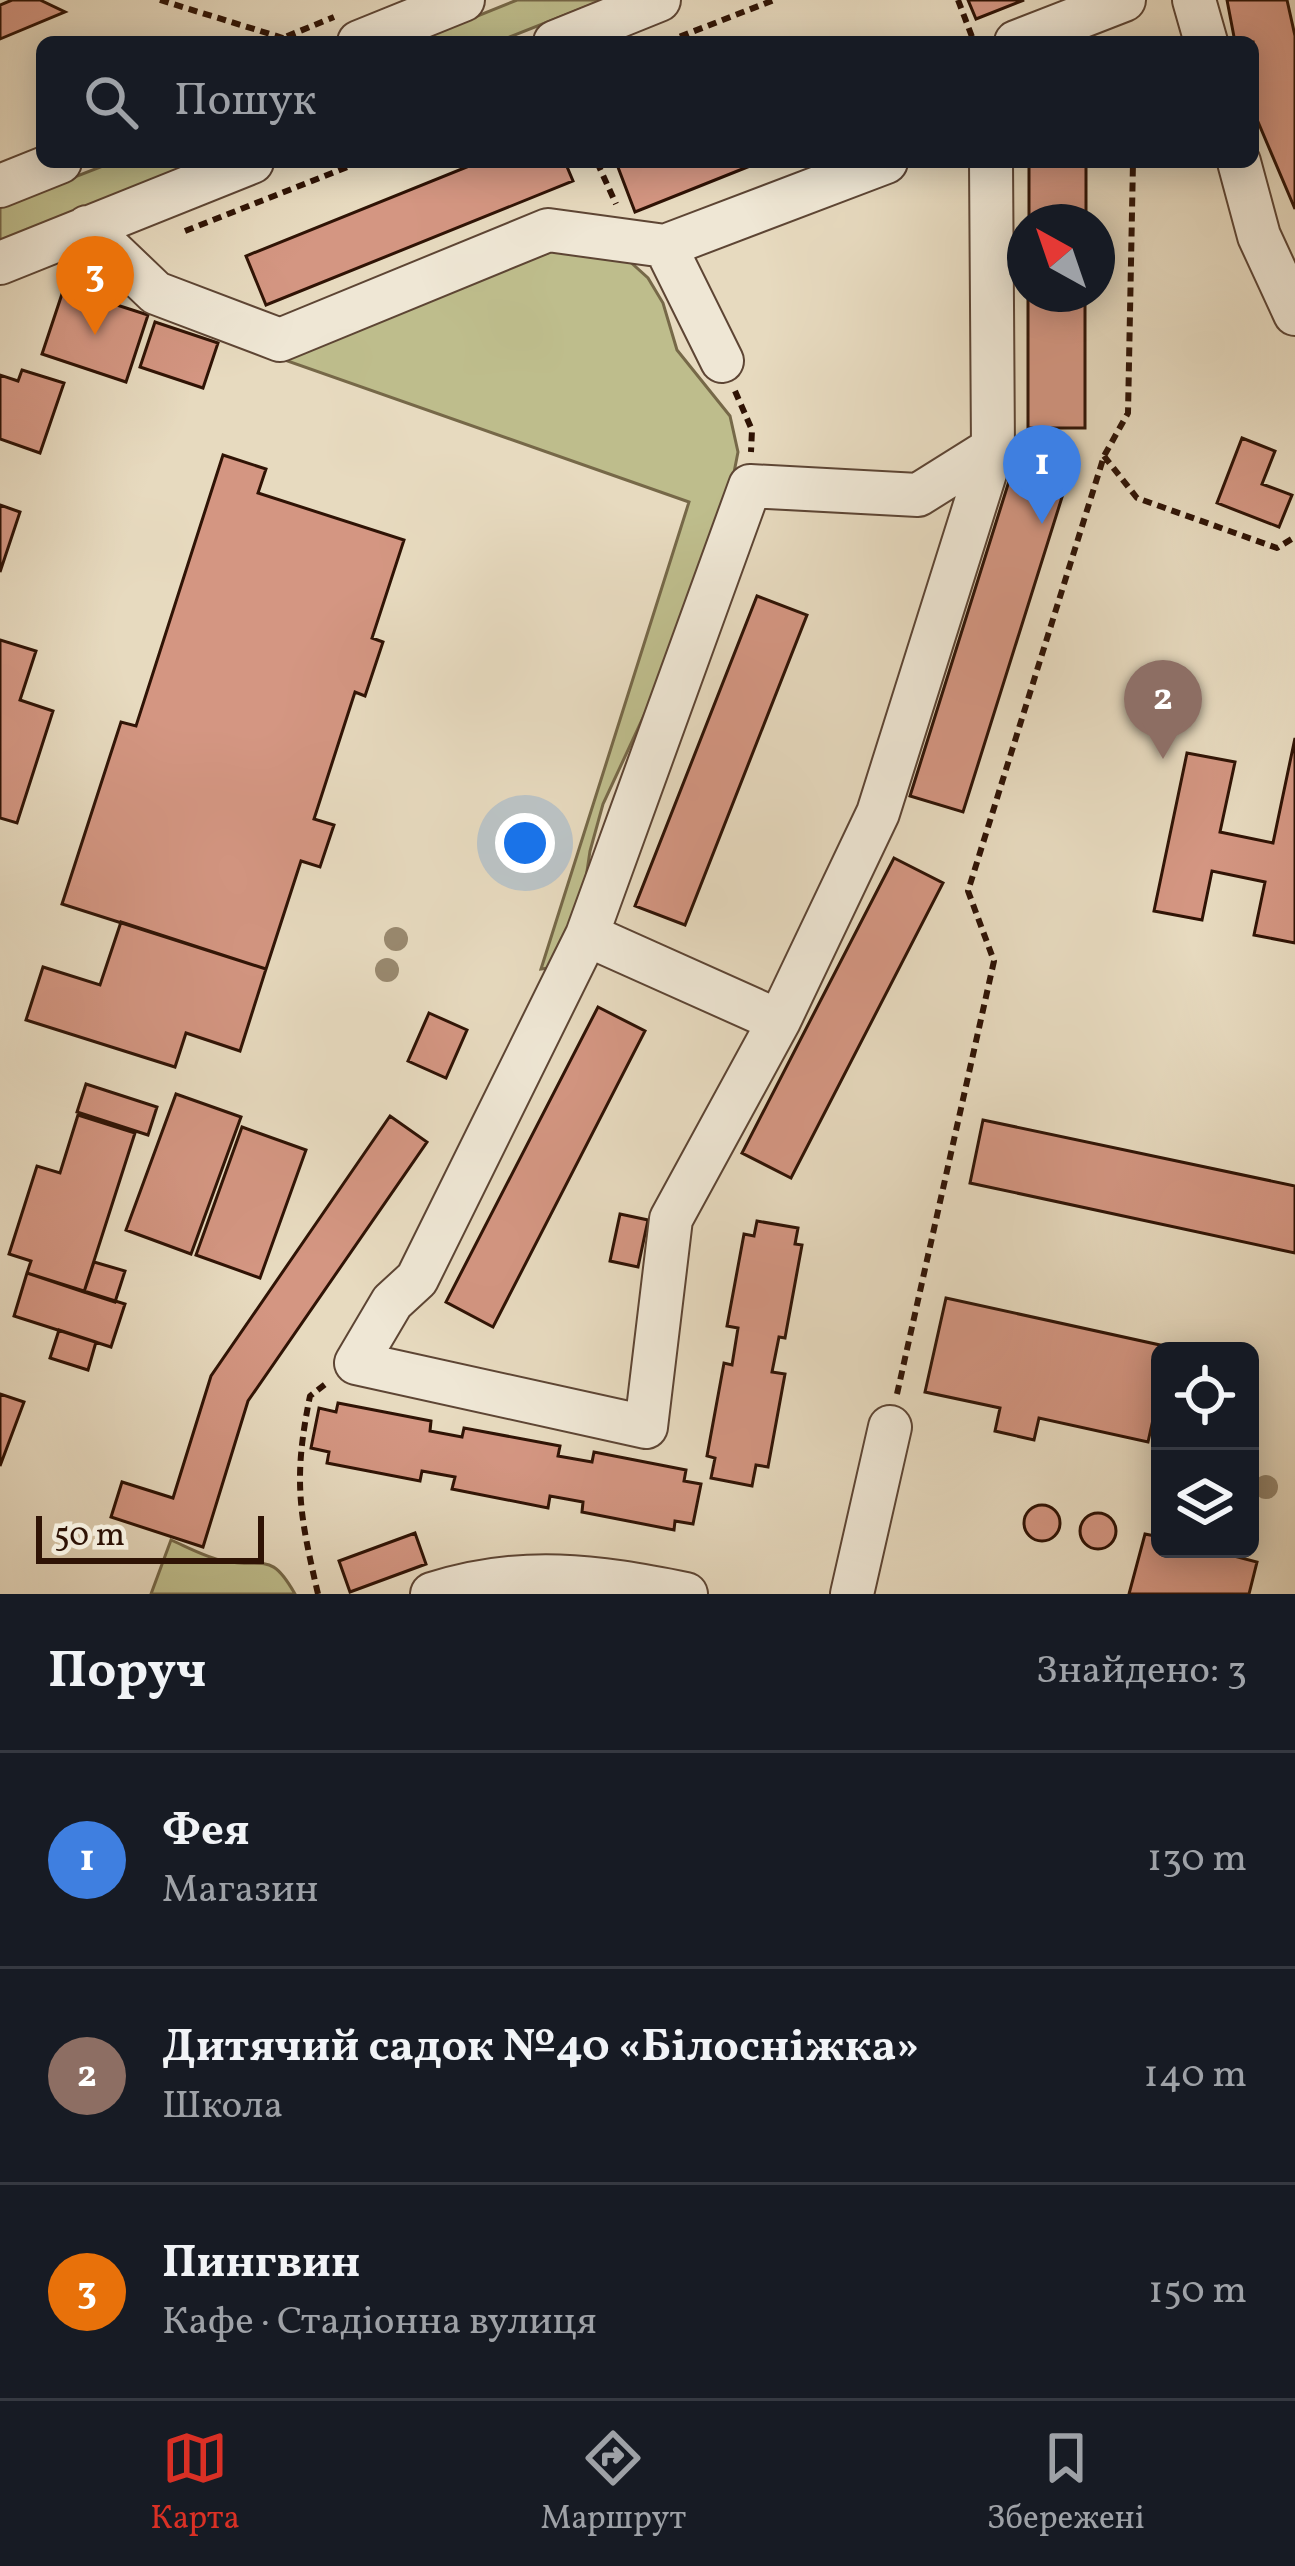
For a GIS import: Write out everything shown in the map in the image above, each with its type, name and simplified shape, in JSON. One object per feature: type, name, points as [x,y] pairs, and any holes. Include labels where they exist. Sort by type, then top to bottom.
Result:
[{"type":"street","points":[[349,28],[405,10],[463,0]]},
{"type":"street","points":[[570,36],[659,0]]},
{"type":"street","points":[[1031,36],[1124,0]]},
{"type":"street","points":[[1194,0],[1204,36]]},
{"type":"street","points":[[0,186],[45,168]]},
{"type":"street","points":[[0,262],[237,168]]},
{"type":"street","points":[[87,227],[156,293],[280,340],[548,230],[665,246],[870,168]]},
{"type":"street","points":[[991,168],[993,448],[878,813],[779,1021],[671,1219],[646,1426],[356,1363],[392,1302],[417,1279],[587,935],[750,486],[919,495],[993,448]]},
{"type":"street","points":[[1241,168],[1259,236],[1295,314]]},
{"type":"street","points":[[665,246],[722,361]]},
{"type":"street","points":[[587,935],[779,1021]]},
{"type":"street","points":[[852,1594],[890,1427]]},
{"type":"street","points":[[432,1594],[467,1582],[543,1573],[686,1594]]},
{"type":"path","points":[[160,0],[277,36]]},
{"type":"path","points":[[682,36],[774,0]]},
{"type":"path","points":[[958,0],[972,36]]},
{"type":"path","points":[[296,36],[349,28]]},
{"type":"path","points":[[890,1427],[994,961],[968,892],[1104,456],[1128,413],[1133,168]]},
{"type":"path","points":[[722,361],[752,430],[750,486]]},
{"type":"path","points":[[1104,456],[1137,498],[1277,548],[1295,537]]},
{"type":"path","points":[[318,1594],[299,1514],[298,1456],[310,1396],[356,1363]]},
{"type":"shaded area","points":[[517,0],[603,0],[512,36],[428,36]]},
{"type":"shaded area","points":[[98,168],[182,168],[0,241],[0,206]]},
{"type":"shaded area","points":[[558,249],[627,259],[648,278],[663,303],[677,350],[730,416],[738,452],[727,508],[673,653],[603,804],[580,918],[549,968],[541,969],[689,502],[276,357]]},
{"type":"shaded area","points":[[171,1540],[217,1560],[272,1566],[295,1594],[151,1594]]},
{"type":"building","points":[[40,0],[65,12],[0,39],[0,5]]},
{"type":"building","points":[[968,0],[1024,0],[976,19]]},
{"type":"building","points":[[1227,0],[1287,0],[1295,36],[1295,209],[1259,124],[1259,36],[1234,36]]},
{"type":"building","points":[[464,168],[568,168],[573,181],[266,305],[246,256]]},
{"type":"building","points":[[618,168],[745,168],[635,212]]},
{"type":"building","points":[[1029,168],[1086,168],[1086,204],[1029,204]]},
{"type":"building","points":[[64,288],[148,315],[126,382],[42,354]]},
{"type":"building","points":[[1028,312],[1085,312],[1085,428],[1028,428]]},
{"type":"building","points":[[155,322],[218,343],[203,388],[140,367]]},
{"type":"building","points":[[22,370],[64,383],[40,453],[0,439],[0,375],[18,381]]},
{"type":"building","points":[[1242,438],[1275,451],[1262,484],[1292,495],[1279,527],[1217,503]]},
{"type":"building","points":[[223,455],[266,469],[258,493],[404,540],[372,638],[383,642],[365,696],[355,692],[314,819],[334,825],[320,867],[301,861],[266,969],[62,904],[121,722],[136,726]]},
{"type":"building","points":[[1010,478],[1063,494],[963,812],[910,796]]},
{"type":"building","points":[[0,505],[20,512],[0,572]]},
{"type":"building","points":[[757,596],[807,615],[685,925],[635,906]]},
{"type":"building","points":[[0,640],[36,651],[20,700],[53,711],[17,823],[0,818]]},
{"type":"building","points":[[1295,738],[1295,943],[1254,935],[1265,882],[1212,871],[1202,920],[1154,911],[1187,753],[1235,762],[1220,832],[1273,843]]},
{"type":"building","points":[[894,858],[943,883],[791,1178],[742,1153]]},
{"type":"building","points":[[121,922],[266,969],[240,1051],[186,1033],[175,1067],[26,1020],[43,967],[100,985]]},
{"type":"building","points":[[598,1007],[645,1031],[493,1327],[446,1302]]},
{"type":"building","points":[[429,1013],[467,1030],[446,1078],[408,1061]]},
{"type":"building","points":[[86,1084],[157,1107],[148,1135],[77,1112]]},
{"type":"building","points":[[176,1094],[241,1117],[191,1254],[126,1230]]},
{"type":"building","points":[[78,1115],[135,1133],[84,1292],[27,1273],[31,1261],[9,1254],[37,1166],[60,1173]]},
{"type":"building","points":[[390,1116],[427,1142],[248,1401],[203,1547],[111,1517],[122,1482],[173,1498],[211,1376]]},
{"type":"building","points":[[983,1120],[1295,1186],[1295,1253],[970,1183]]},
{"type":"building","points":[[242,1127],[306,1150],[260,1278],[196,1255]]},
{"type":"building","points":[[620,1214],[648,1220],[638,1267],[610,1261]]},
{"type":"building","points":[[757,1221],[798,1228],[795,1244],[802,1245],[785,1338],[779,1337],[772,1372],[785,1374],[768,1467],[756,1465],[752,1486],[711,1478],[715,1458],[707,1456],[724,1363],[732,1365],[738,1328],[727,1326],[744,1234],[754,1236]]},
{"type":"building","points":[[94,1262],[125,1271],[115,1302],[84,1292]]},
{"type":"building","points":[[27,1273],[125,1304],[111,1347],[14,1316]]},
{"type":"building","points":[[946,1298],[1151,1343],[1148,1442],[1039,1418],[1034,1440],[995,1431],[1000,1408],[925,1392]]},
{"type":"building","points":[[59,1330],[96,1342],[88,1370],[50,1358]]},
{"type":"building","points":[[0,1394],[24,1402],[0,1466]]},
{"type":"building","points":[[338,1403],[431,1421],[430,1431],[462,1437],[464,1428],[560,1446],[558,1456],[592,1462],[594,1452],[686,1470],[684,1481],[701,1484],[693,1524],[675,1521],[674,1530],[582,1512],[583,1502],[550,1496],[548,1508],[452,1489],[455,1477],[422,1471],[420,1481],[327,1463],[329,1452],[311,1448],[319,1408],[336,1412]]},
{"type":"building","points":[[1042,1505],[1055,1510],[1060,1523],[1055,1536],[1042,1541],[1029,1536],[1024,1523],[1029,1510]]},
{"type":"building","points":[[1098,1513],[1111,1518],[1116,1531],[1111,1544],[1098,1549],[1085,1544],[1080,1531],[1085,1518]]},
{"type":"building","points":[[415,1533],[426,1564],[350,1592],[339,1561]]},
{"type":"building","points":[[1145,1534],[1151,1535],[1151,1558],[1257,1562],[1249,1594],[1129,1594]]},
{"type":"place","name":"Пингвин","points":[[95,335]]},
{"type":"place","name":"Фея","points":[[1042,524]]},
{"type":"place","name":"Дитячий садок №40 «Білосніжка»","points":[[1163,759]]}]
